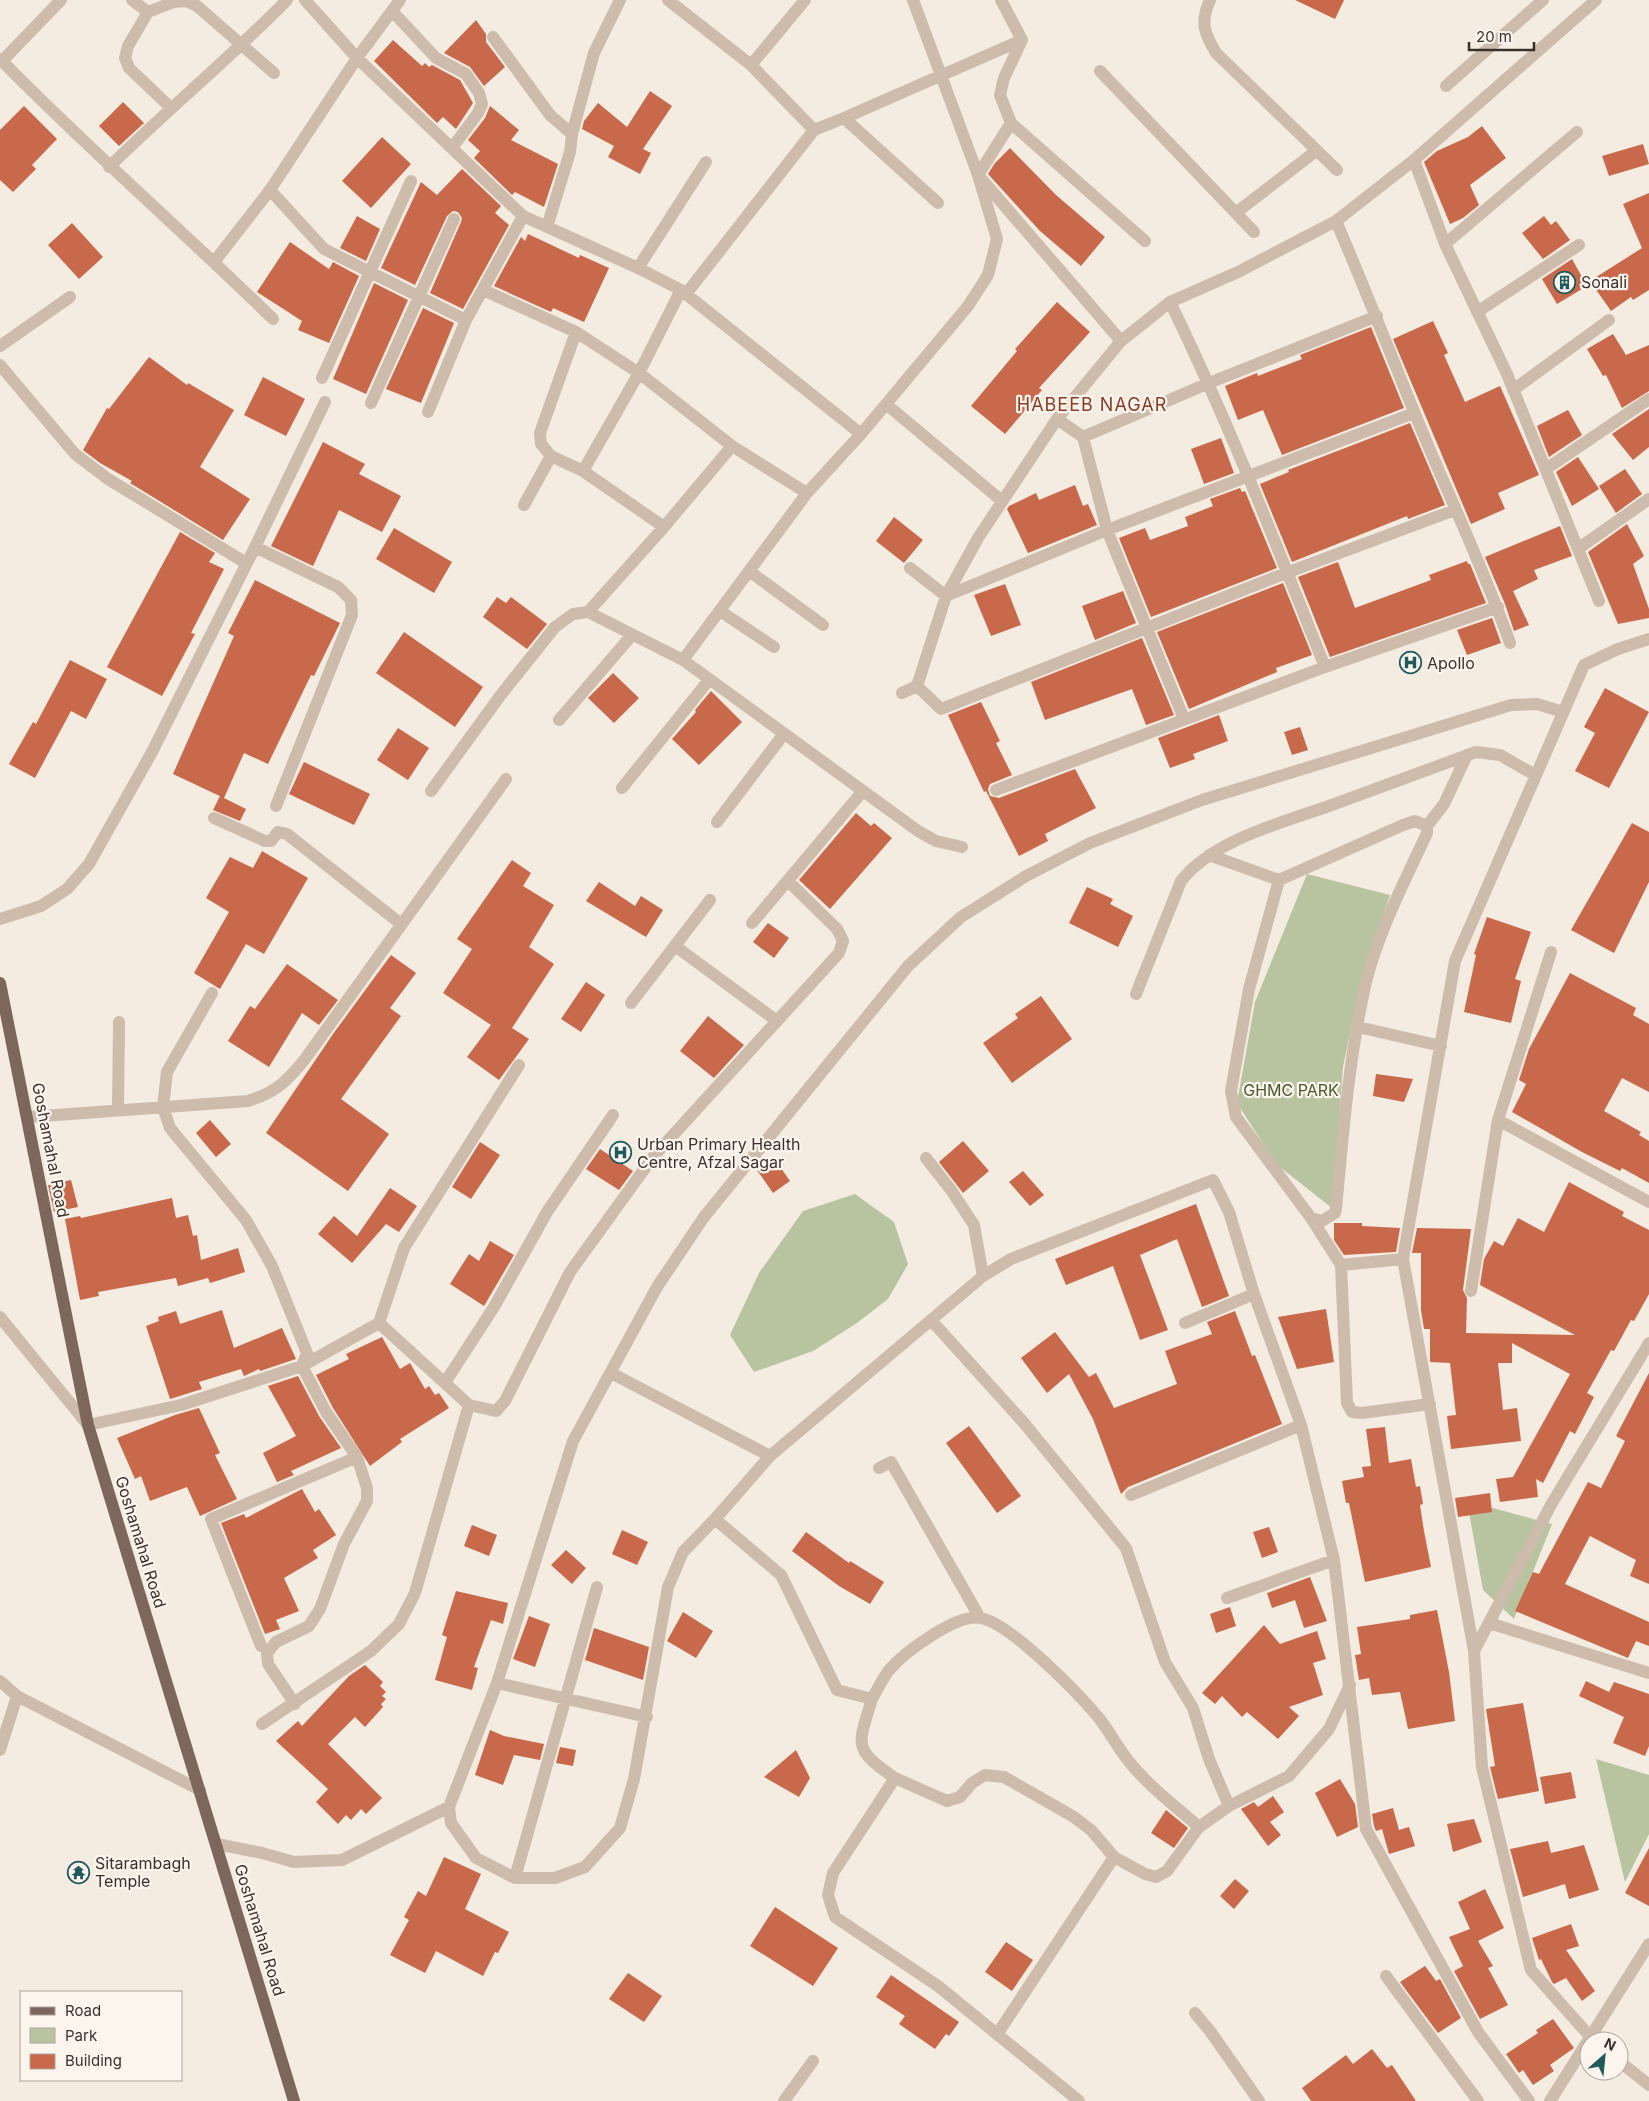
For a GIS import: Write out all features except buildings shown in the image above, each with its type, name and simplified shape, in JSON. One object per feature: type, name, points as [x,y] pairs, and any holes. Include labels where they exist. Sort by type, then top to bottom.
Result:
[{"type":"main road","name":"Goshamahal Road","points":[[0,983],[29,1117],[88,1425],[294,2101]]},
{"type":"street","points":[[61,0],[1,60],[109,167],[214,262],[273,319]]},
{"type":"street","points":[[132,0],[148,12]]},
{"type":"street","points":[[109,167],[170,107],[242,45],[287,0]]},
{"type":"street","points":[[214,262],[270,190],[357,58],[400,0]]},
{"type":"street","points":[[548,226],[570,152],[572,134],[594,53],[620,0]]},
{"type":"street","points":[[668,0],[751,65],[814,130]]},
{"type":"street","points":[[751,65],[805,0]]},
{"type":"street","points":[[684,660],[807,493],[861,434],[968,306],[988,275],[997,239],[978,175],[913,0]]},
{"type":"street","points":[[1001,0],[1022,40]]},
{"type":"street","points":[[1210,0],[1206,10],[1204,32],[1216,53],[1337,170]]},
{"type":"street","points":[[1446,86],[1543,0]]},
{"type":"street","points":[[902,693],[917,686],[946,596],[978,538],[1057,419],[1122,341],[1170,302],[1238,272],[1336,221],[1414,160],[1596,0]]},
{"type":"street","points":[[170,107],[129,68],[125,58],[128,46],[148,12],[174,2],[186,1],[197,6],[274,73]]},
{"type":"street","points":[[307,1],[357,58],[524,216],[638,268],[684,292],[861,434]]},
{"type":"street","points":[[392,11],[436,58],[466,74],[479,93],[482,104],[478,113],[452,148]]},
{"type":"street","points":[[493,37],[550,115],[572,134]]},
{"type":"street","points":[[583,471],[684,292],[814,130],[1022,40]]},
{"type":"street","points":[[1022,40],[1004,78],[1000,95],[1011,123],[1145,240]]},
{"type":"street","points":[[1100,71],[1237,212],[1254,232]]},
{"type":"street","points":[[844,118],[938,203]]},
{"type":"street","points":[[978,175],[1011,123]]},
{"type":"street","points":[[1445,244],[1577,132]]},
{"type":"street","points":[[1237,212],[1316,151]]},
{"type":"street","points":[[1414,160],[1445,244],[1514,390],[1599,601]]},
{"type":"street","points":[[638,268],[706,162]]},
{"type":"street","points":[[978,175],[1122,341]]},
{"type":"street","points":[[322,378],[411,181]]},
{"type":"street","points":[[270,190],[324,249],[466,320]]},
{"type":"street","points":[[428,412],[466,320],[524,216]]},
{"type":"street","points":[[371,403],[454,219]]},
{"type":"street","points":[[1336,221],[1377,316],[1414,413],[1498,607],[1510,643]]},
{"type":"street","points":[[1477,312],[1579,245]]},
{"type":"street","points":[[483,290],[576,332],[639,373],[732,446],[807,493]]},
{"type":"street","points":[[0,346],[70,297]]},
{"type":"street","points":[[1170,302],[1209,383],[1249,477],[1324,667]]},
{"type":"street","points":[[1083,437],[1209,383],[1377,316]]},
{"type":"street","points":[[1514,390],[1609,320]]},
{"type":"street","points":[[576,332],[540,433],[541,444],[551,456],[583,471],[664,527]]},
{"type":"street","points":[[0,366],[75,454],[108,479],[246,563]]},
{"type":"street","points":[[1546,470],[1649,399]]},
{"type":"street","points":[[0,919],[41,906],[67,889],[89,864],[152,752],[255,548],[324,402]]},
{"type":"street","points":[[886,404],[1002,502]]},
{"type":"street","points":[[946,596],[1108,530],[1414,413]]},
{"type":"street","points":[[1057,419],[1083,437],[1108,530],[1184,719]]},
{"type":"street","points":[[588,612],[664,527],[732,446]]},
{"type":"street","points":[[524,505],[551,456]]},
{"type":"street","points":[[1578,548],[1649,499]]},
{"type":"street","points":[[917,686],[941,709],[1286,573],[1455,510]]},
{"type":"street","points":[[255,548],[338,587],[352,600],[352,615],[276,806]]},
{"type":"street","points":[[910,568],[946,596]]},
{"type":"street","points":[[749,571],[823,625]]},
{"type":"street","points":[[996,790],[1324,667],[1498,607]]},
{"type":"street","points":[[431,791],[500,696],[555,627],[573,614],[588,612],[684,660],[783,735],[918,831],[936,841],[962,847]]},
{"type":"street","points":[[720,612],[774,647]]},
{"type":"street","points":[[559,720],[632,634]]},
{"type":"street","points":[[1585,2031],[1532,1970],[1482,1767],[1474,1651],[1403,1260],[1455,961],[1584,665],[1618,649],[1649,639]]},
{"type":"street","points":[[622,788],[709,680]]},
{"type":"street","points":[[1530,2101],[1478,2032],[1366,1830],[1334,1560],[1301,1425],[1254,1294],[1229,1212],[1213,1180],[1011,1259],[983,1276],[770,1456],[683,1552],[668,1587],[647,1717],[634,1779],[620,1828],[586,1868],[555,1878],[515,1878],[476,1858],[451,1824],[449,1807],[497,1682],[573,1441],[657,1287],[704,1217],[908,966],[961,917],[1026,876],[1090,843],[1202,800],[1511,705],[1537,704],[1563,712]]},
{"type":"street","points":[[717,822],[783,735]]},
{"type":"street","points":[[1136,994],[1181,881],[1192,866],[1209,855],[1260,831],[1476,752],[1500,755],[1535,775]]},
{"type":"street","points":[[1311,1218],[1322,1221],[1335,1213],[1336,1209],[1348,1084],[1366,981],[1381,938],[1427,834],[1427,826],[1444,804],[1467,755]]},
{"type":"street","points":[[29,1117],[248,1101],[266,1096],[284,1085],[306,1059],[506,778]]},
{"type":"street","points":[[752,923],[862,792]]},
{"type":"street","points":[[214,818],[265,841],[271,840],[278,832],[287,834],[401,924]]},
{"type":"street","points":[[1209,855],[1279,880],[1403,825],[1415,821],[1427,826]]},
{"type":"street","points":[[379,1323],[446,1382],[469,1405],[496,1411],[505,1401],[570,1272],[653,1157],[839,953],[843,941],[837,929],[788,880]]},
{"type":"street","points":[[1279,880],[1249,990],[1231,1091],[1236,1117],[1311,1218],[1341,1265],[1347,1403],[1352,1412],[1362,1413],[1430,1404]]},
{"type":"street","points":[[631,1002],[710,900]]},
{"type":"street","points":[[675,946],[777,1021]]},
{"type":"street","points":[[1471,1291],[1498,1120],[1551,952]]},
{"type":"street","points":[[212,993],[167,1072],[163,1106],[170,1128],[246,1220],[272,1266],[306,1353],[302,1366],[326,1412],[357,1456],[367,1488],[367,1501],[344,1544],[320,1609],[309,1626],[276,1642],[268,1654],[268,1664],[295,1704]]},
{"type":"street","points":[[118,1110],[119,1022]]},
{"type":"street","points":[[1358,1027],[1440,1046]]},
{"type":"street","points":[[0,1318],[88,1425],[181,1405],[302,1366],[379,1323],[404,1248],[519,1065]]},
{"type":"street","points":[[446,1382],[494,1307],[546,1212],[613,1115]]},
{"type":"street","points":[[1498,1120],[1649,1202]]},
{"type":"street","points":[[926,1158],[951,1190],[974,1225],[983,1276]]},
{"type":"street","points":[[1341,1265],[1403,1260]]},
{"type":"street","points":[[1185,1323],[1254,1294]]},
{"type":"street","points":[[931,1320],[1024,1423],[1126,1548],[1165,1662],[1193,1708],[1209,1759],[1229,1806]]},
{"type":"street","points":[[1474,1651],[1552,1504],[1649,1343]]},
{"type":"street","points":[[611,1374],[770,1456]]},
{"type":"street","points":[[262,1724],[295,1704],[371,1651],[399,1624],[416,1593],[469,1405]]},
{"type":"street","points":[[1131,1495],[1301,1425]]},
{"type":"street","points":[[261,1646],[211,1520],[357,1456]]},
{"type":"street","points":[[879,1468],[891,1462],[980,1618]]},
{"type":"street","points":[[714,1519],[781,1575],[837,1690],[872,1698]]},
{"type":"street","points":[[1227,1598],[1334,1560]]},
{"type":"street","points":[[515,1878],[597,1586]]},
{"type":"street","points":[[1199,1827],[1157,1790],[1127,1760],[1099,1718],[1055,1673],[1004,1628],[980,1618],[962,1619],[917,1646],[889,1670],[872,1698],[861,1736],[862,1751],[870,1761],[895,1778],[947,1801],[960,1797],[972,1783],[985,1775],[1004,1777],[1080,1821],[1091,1830],[1114,1857],[1145,1874],[1156,1877],[1167,1871],[1199,1827],[1229,1806],[1289,1776],[1329,1729],[1350,1684]]},
{"type":"street","points":[[1489,1623],[1649,1673]]},
{"type":"street","points":[[0,1682],[17,1696],[200,1790]]},
{"type":"street","points":[[497,1682],[566,1700],[647,1717]]},
{"type":"street","points":[[0,1750],[17,1696]]},
{"type":"street","points":[[895,1778],[834,1873],[828,1895],[835,1917],[938,1986],[998,2033],[1079,2101]]},
{"type":"street","points":[[217,1844],[262,1852],[294,1862],[342,1860],[395,1829],[449,1807]]},
{"type":"street","points":[[998,2033],[1114,1857]]},
{"type":"street","points":[[1597,2031],[1649,1944]]},
{"type":"street","points":[[1386,1976],[1478,2101]]},
{"type":"street","points":[[1195,2013],[1259,2101]]},
{"type":"street","points":[[1550,2101],[1579,2058]]},
{"type":"street","points":[[784,2101],[813,2060]]},
{"type":"street","points":[[1629,2069],[1649,2085]]},
{"type":"green space","name":"GHMC PARK","points":[[1307,874],[1390,895],[1361,980],[1343,1067],[1332,1208],[1276,1164],[1237,1103],[1255,1002]]},
{"type":"green space","points":[[855,1194],[894,1222],[908,1264],[888,1299],[857,1323],[813,1351],[754,1372],[730,1335],[759,1273],[803,1211]]},
{"type":"green space","points":[[1467,1501],[1552,1524],[1514,1619],[1483,1590]]},
{"type":"green space","points":[[1596,1759],[1649,1775],[1649,1834],[1625,1882]]},
{"type":"place","name":"Sonali","points":[[1565,282]]},
{"type":"place","name":"Apollo","points":[[1411,663]]},
{"type":"place","name":"Urban Primary Health Centre, Afzal Sagar","points":[[621,1153]]},
{"type":"place","name":"Sitarambagh Temple","points":[[79,1872]]},
{"type":"district","name":"HABEEB NAGAR","points":[[1092,405]]}]
